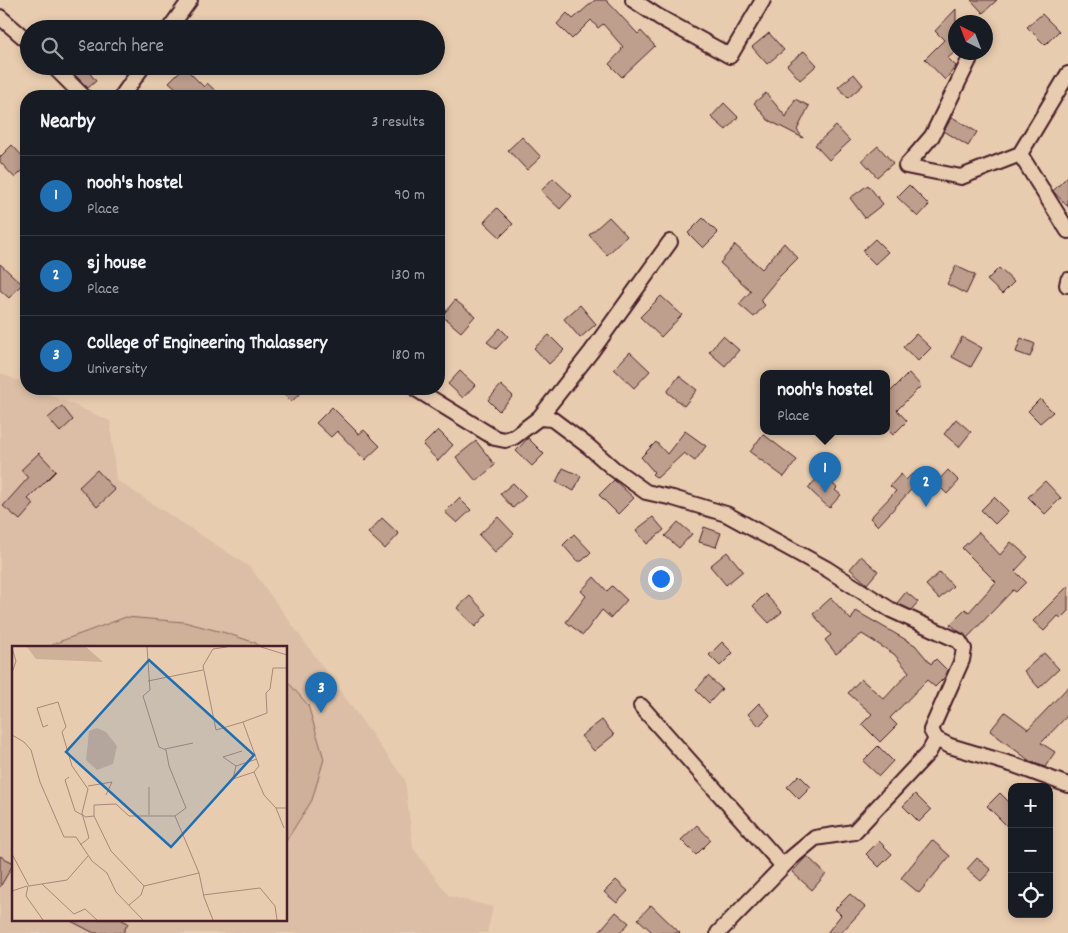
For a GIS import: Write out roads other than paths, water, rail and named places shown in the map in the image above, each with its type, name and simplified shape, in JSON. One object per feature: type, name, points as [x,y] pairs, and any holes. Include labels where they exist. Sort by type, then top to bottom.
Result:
[{"type":"street","points":[[176,20],[190,0]]},
{"type":"street","points":[[633,0],[659,18],[730,56],[763,0]]},
{"type":"street","points":[[0,17],[20,34]]},
{"type":"street","points":[[969,60],[932,136],[906,166],[961,177],[1020,154],[1068,74]]},
{"type":"street","points":[[62,75],[77,90]]},
{"type":"street","points":[[126,90],[136,75]]},
{"type":"street","points":[[1020,154],[1068,231]]},
{"type":"street","points":[[426,395],[495,438],[504,440],[514,437],[539,418],[591,352],[670,242]]},
{"type":"street","points":[[539,418],[552,419],[646,492],[726,514],[826,570],[891,610],[958,641],[964,649],[962,660],[931,730],[936,739],[950,746],[1014,765],[1068,785]]},
{"type":"street","points":[[641,706],[783,866]]},
{"type":"street","points":[[718,933],[783,866],[815,838],[854,832],[929,752],[936,739]]},
{"type":"place","name":"nooh's hostel","points":[[825,493]]},
{"type":"place","name":"sj house","points":[[926,507]]},
{"type":"place","name":"College of Engineering Thalassery","points":[[321,713]]}]
